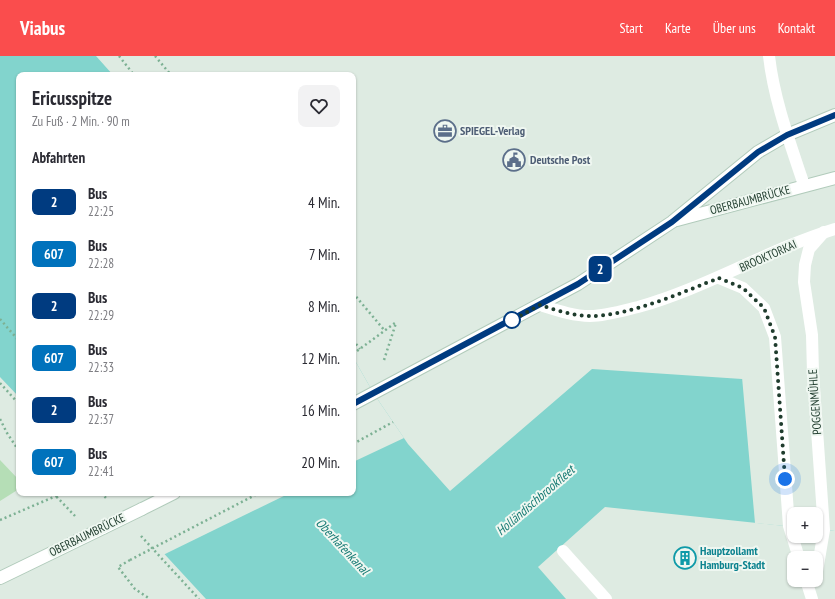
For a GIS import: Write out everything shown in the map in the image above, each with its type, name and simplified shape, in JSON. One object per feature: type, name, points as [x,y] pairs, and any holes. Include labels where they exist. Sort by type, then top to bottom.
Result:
[{"type":"street","points":[[769,56],[770,70],[787,135],[804,185],[835,178]]},
{"type":"street","points":[[787,135],[835,115]]},
{"type":"street","name":"OBERBAUMBRÜCKE","points":[[356,403],[578,284],[672,222],[758,152],[787,135]]},
{"type":"street","name":"OBERBAUMBRÜCKE","points":[[672,222],[804,185]]},
{"type":"street","name":"BROOKTORKAI","points":[[540,305],[569,313],[590,316],[611,314],[657,301],[719,278],[770,254],[829,230]]},
{"type":"street","name":"POGGENMÜHLE","points":[[821,551],[824,530],[813,373],[812,335],[804,282],[805,265],[809,248],[829,230]]},
{"type":"street","points":[[719,278],[743,288],[764,308],[775,337],[789,526],[797,551]]},
{"type":"street","name":"OBERBAUMBRÜCKE","points":[[0,578],[168,496]]},
{"type":"street","points":[[563,551],[606,599]]},
{"type":"street","name":"POGGENMÜHLE","points":[[808,587],[812,599]]},
{"type":"street","name":"POGGENMÜHLE","points":[[812,599],[814,587]]},
{"type":"path","points":[[119,56],[132,72]]},
{"type":"path","points":[[155,56],[168,72]]},
{"type":"path","points":[[356,297],[385,331]]},
{"type":"path","points":[[0,320],[16,338]]},
{"type":"path","points":[[356,352],[396,323]]},
{"type":"path","points":[[356,344],[360,350]]},
{"type":"path","points":[[0,383],[16,401]]},
{"type":"path","points":[[0,419],[16,446]]},
{"type":"path","points":[[356,442],[393,422]]},
{"type":"path","points":[[0,520],[56,496]]},
{"type":"path","points":[[104,496],[112,504]]},
{"type":"path","points":[[150,599],[135,589],[118,567],[252,496]]},
{"type":"path","points":[[138,533],[199,599]]},
{"type":"green space","points":[[0,460],[16,477],[16,491],[0,501]]},
{"type":"water","points":[[0,56],[96,56],[110,72],[16,72],[16,394],[0,377]]},
{"type":"water","points":[[356,362],[374,394],[408,444],[450,491],[592,369],[742,379],[796,377],[835,531],[823,530],[823,507],[787,507],[787,526],[605,507],[538,567],[566,599],[206,599],[111,496],[356,496]]},
{"type":"pier","points":[[356,362],[374,394],[404,438],[356,461]]},
{"type":"pier","points":[[796,375],[835,376],[835,531],[823,530],[823,507],[787,507],[787,526],[755,523],[742,377]]},
{"type":"pier","points":[[109,496],[284,496],[163,555]]},
{"type":"bus line","name":"2","points":[[356,403],[578,284],[672,222],[758,152],[787,135],[835,115]]},
{"type":"place","name":"SPIEGEL-Verlag","points":[[445,131]]},
{"type":"place","name":"Deutsche Post","points":[[514,160]]},
{"type":"place","name":"Hauptzollamt Hamburg-Stadt","points":[[685,558]]},
{"type":"route","points":[[512,320],[507,323],[540,305],[569,313],[590,316],[611,314],[657,301],[719,278],[743,288],[764,308],[775,337],[785,479]]},
{"type":"water label","name":"Holländischbrookfleet","points":[[535,500]]},
{"type":"water label","name":"Oberhafenkanal","points":[[343,546]]}]
